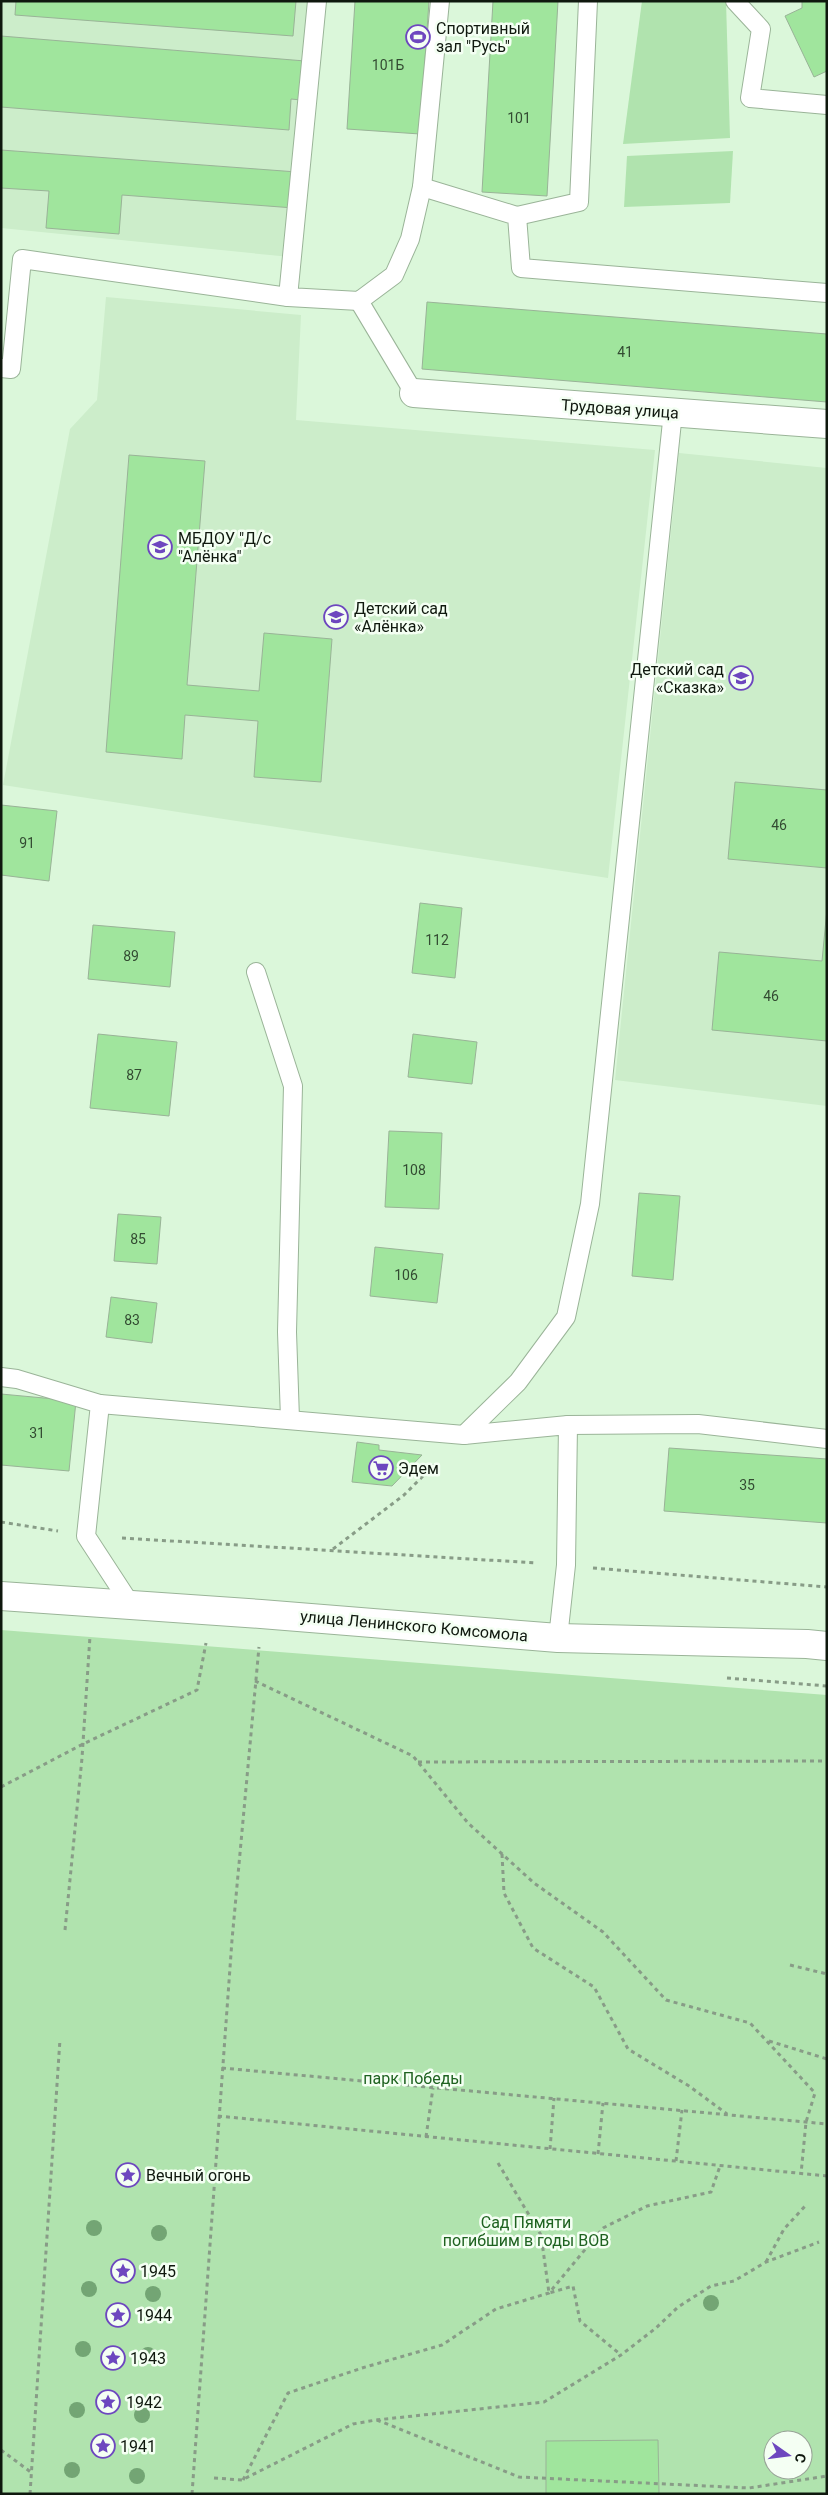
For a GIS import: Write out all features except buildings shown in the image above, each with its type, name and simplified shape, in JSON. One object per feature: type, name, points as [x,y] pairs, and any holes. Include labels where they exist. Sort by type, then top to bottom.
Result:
[{"type":"street","name":"Трудовая улица","points":[[414,394],[827,424]]},
{"type":"street","name":"улица Ленинского Комсомола","points":[[1,1596],[261,1614],[558,1638],[827,1646]]},
{"type":"lane","points":[[288,296],[317,1]]},
{"type":"lane","points":[[1,368],[12,369],[22,259],[288,296],[360,301],[394,275],[410,240],[422,187],[440,1]]},
{"type":"lane","points":[[422,187],[518,216],[579,202],[588,1]]},
{"type":"lane","points":[[735,1],[760,29],[750,98],[827,105]]},
{"type":"lane","points":[[518,216],[521,268],[827,293]]},
{"type":"lane","points":[[360,301],[414,394]]},
{"type":"lane","points":[[464,1435],[518,1382],[566,1317],[590,1204],[673,412]]},
{"type":"lane","points":[[256,972],[293,1086],[287,1332],[290,1419]]},
{"type":"lane","points":[[1,1377],[17,1379],[100,1404],[464,1435],[568,1425],[698,1424],[827,1439]]},
{"type":"lane","points":[[100,1404],[86,1536],[131,1605]]},
{"type":"lane","points":[[558,1638],[566,1565],[568,1425]]},
{"type":"path","points":[[332,1550],[404,1495],[464,1435]]},
{"type":"path","points":[[1,1522],[86,1536],[267,1548]]},
{"type":"path","points":[[65,1930],[83,1744],[91,1628]]},
{"type":"path","points":[[1,1787],[83,1744],[197,1690],[207,1638]]},
{"type":"path","points":[[192,2494],[218,2116],[259,1643]]},
{"type":"path","points":[[255,1681],[413,1756],[468,1823],[534,1883],[603,1932],[666,2000],[750,2024],[768,2040],[815,2092],[806,2122],[801,2174]]},
{"type":"path","points":[[418,1762],[826,1760]]},
{"type":"path","points":[[502,1854],[504,1893],[533,1948],[594,1987],[628,2049],[689,2086],[727,2114]]},
{"type":"path","points":[[790,1965],[827,1974]]},
{"type":"path","points":[[30,2494],[60,2038]]},
{"type":"path","points":[[768,2040],[827,2059]]},
{"type":"path","points":[[222,2068],[827,2124]]},
{"type":"path","points":[[426,2137],[433,2088]]},
{"type":"path","points":[[550,2149],[554,2098]]},
{"type":"path","points":[[598,2154],[603,2103]]},
{"type":"path","points":[[676,2161],[682,2110]]},
{"type":"path","points":[[218,2116],[827,2176]]},
{"type":"path","points":[[498,2163],[541,2235],[549,2293]]},
{"type":"path","points":[[549,2293],[603,2228],[647,2206],[711,2192],[720,2166],[716,2166]]},
{"type":"path","points":[[766,2262],[784,2229],[807,2204]]},
{"type":"path","points":[[214,2478],[242,2480],[353,2424],[544,2402],[621,2354],[656,2328],[678,2307],[711,2286],[734,2281],[766,2262],[819,2242]]},
{"type":"path","points":[[242,2480],[288,2393],[362,2368],[442,2345],[496,2309],[573,2286],[580,2321],[621,2354]]},
{"type":"path","points":[[376,2420],[518,2477],[749,2488],[827,2476]]},
{"type":"path","points":[[1,2450],[32,2473]]},
{"type":"shaded area","points":[[1,1],[319,1],[300,258],[1,228]]},
{"type":"shaded area","name":"Детский сад «Алёнка»","points":[[106,297],[301,315],[296,420],[655,450],[608,878],[3,785],[70,429],[97,400]]},
{"type":"shaded area","name":"Детский сад «Сказка»","points":[[679,453],[827,468],[827,1106],[615,1080]]},
{"type":"green space","points":[[642,1],[726,1],[730,138],[623,144]]},
{"type":"green space","points":[[733,151],[730,203],[624,207],[627,156]]},
{"type":"green space","name":"парк Победы","points":[[1,1630],[827,1695],[827,2494],[1,2494]]},
{"type":"place","name":"Спортивный зал \"Русь\"","points":[[418,37]]},
{"type":"place","name":"МБДОУ \"Д/с \"Алёнка\"","points":[[160,547]]},
{"type":"place","name":"Детский сад «Алёнка»","points":[[336,617]]},
{"type":"place","name":"Детский сад «Сказка»","points":[[741,678]]},
{"type":"place","name":"Эдем","points":[[381,1468]]},
{"type":"place","name":"Вечный огонь","points":[[128,2175]]},
{"type":"place","name":"1945","points":[[123,2271]]},
{"type":"place","name":"1944","points":[[118,2315]]},
{"type":"place","name":"1943","points":[[113,2358]]},
{"type":"place","name":"1942","points":[[108,2402]]},
{"type":"place","name":"1941","points":[[103,2446]]},
{"type":"park label","name":"Сад Пямяти погибшим в годы ВОВ","points":[[526,2231]]}]
